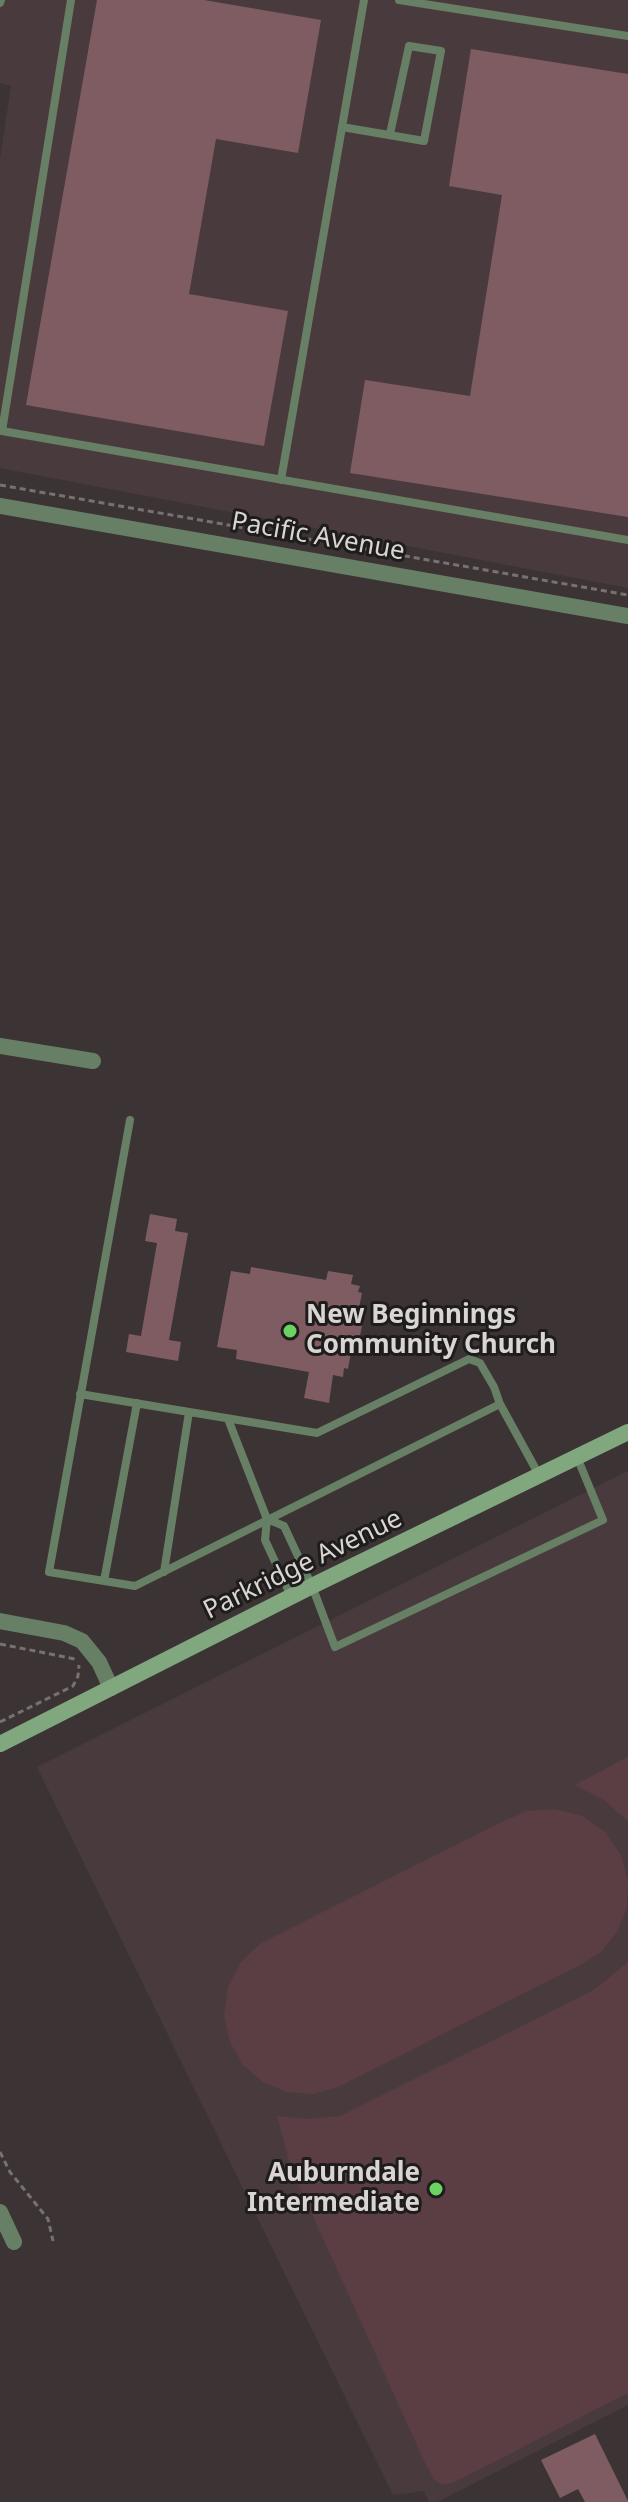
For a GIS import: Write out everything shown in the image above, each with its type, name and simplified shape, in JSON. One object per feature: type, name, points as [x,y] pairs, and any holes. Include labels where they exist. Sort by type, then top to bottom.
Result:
[{"type":"street","name":"Pacific Avenue","points":[[0,506],[628,616]]},
{"type":"street","points":[[0,1046],[93,1061]]},
{"type":"street","name":"Parkridge Avenue","points":[[0,1744],[291,1596],[628,1432]]},
{"type":"street","points":[[0,1621],[64,1633],[82,1641],[99,1662],[111,1688]]},
{"type":"street","points":[[0,2212],[14,2242]]},
{"type":"lane","points":[[71,0],[2,431],[628,540]]},
{"type":"lane","points":[[281,480],[364,0]]},
{"type":"lane","points":[[399,0],[628,36]]},
{"type":"lane","points":[[342,127],[424,141],[441,51],[409,46],[390,134]]},
{"type":"lane","points":[[130,1120],[49,1572],[135,1586],[500,1404]]},
{"type":"lane","points":[[80,1394],[317,1433],[469,1359],[480,1363],[539,1476]]},
{"type":"lane","points":[[104,1581],[137,1403]]},
{"type":"lane","points":[[164,1572],[189,1412]]},
{"type":"lane","points":[[228,1419],[267,1519],[265,1540],[291,1596]]},
{"type":"lane","points":[[267,1519],[284,1526],[312,1586],[335,1647],[603,1520],[577,1457]]},
{"type":"path","points":[[0,485],[628,595]]},
{"type":"path","points":[[0,1644],[66,1656],[75,1659],[80,1666],[73,1686],[0,1722]]},
{"type":"path","points":[[0,2152],[21,2187],[48,2219],[53,2241]]},
{"type":"shaded area","points":[[0,0],[628,0],[628,588],[0,468],[0,160],[11,86],[0,83]]},
{"type":"shaded area","name":"Auburndale Intermediate","points":[[628,1471],[628,2405],[437,2502],[429,2502],[424,2491],[393,2495],[37,1767]]},
{"type":"shaded area","points":[[628,1757],[628,1821],[604,1800],[575,1785]]},
{"type":"shaded area","points":[[555,1809],[582,1816],[605,1832],[621,1855],[628,1881],[627,1908],[617,1932],[600,1953],[338,2087],[313,2094],[287,2092],[263,2082],[243,2065],[230,2042],[224,2015],[228,1987],[241,1962],[261,1943],[502,1822],[527,1811]]},
{"type":"shaded area","points":[[628,1962],[628,2393],[455,2482],[442,2485],[434,2479],[426,2465],[291,2168],[277,2116],[308,2119],[340,2116],[594,1990]]},
{"type":"building","points":[[97,0],[204,0],[321,20],[298,153],[216,139],[189,294],[288,311],[264,446],[26,405]]},
{"type":"building","points":[[471,49],[628,74],[628,517],[350,473],[365,380],[470,396],[502,195],[449,186]]},
{"type":"building","points":[[150,1214],[177,1219],[175,1231],[188,1233],[169,1340],[181,1342],[178,1361],[126,1352],[129,1334],[141,1336],[157,1243],[145,1241]]},
{"type":"building","name":"New Beginnings Community Church","points":[[251,1267],[326,1280],[328,1271],[353,1275],[351,1284],[360,1286],[358,1292],[362,1293],[358,1313],[364,1314],[357,1353],[351,1352],[343,1377],[333,1375],[329,1403],[304,1398],[309,1372],[236,1359],[237,1350],[217,1347],[231,1271],[250,1274]]},
{"type":"building","points":[[595,2434],[628,2502],[585,2502],[578,2489],[560,2498],[541,2460]]},
{"type":"place","name":"New Beginnings Community Church","points":[[290,1331]]},
{"type":"place","name":"Auburndale Intermediate","points":[[436,2189]]}]
